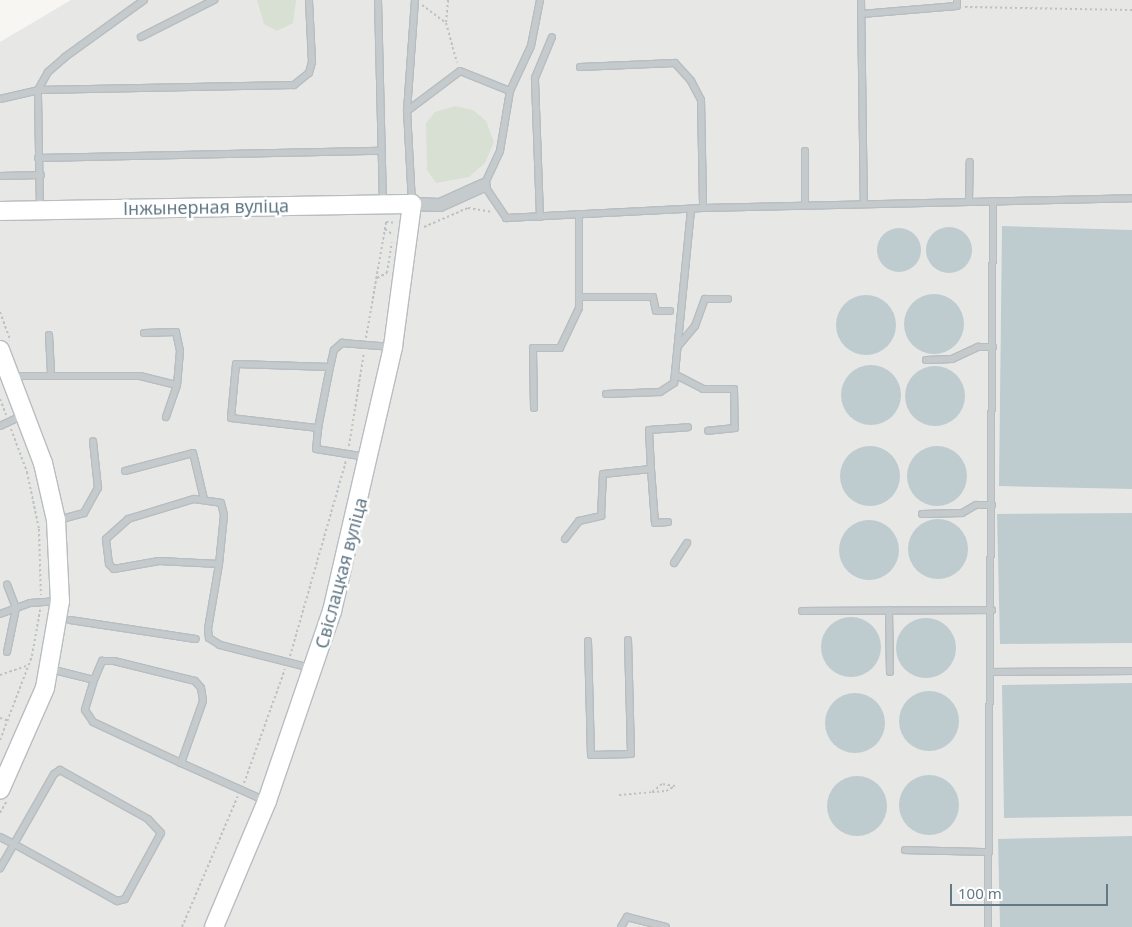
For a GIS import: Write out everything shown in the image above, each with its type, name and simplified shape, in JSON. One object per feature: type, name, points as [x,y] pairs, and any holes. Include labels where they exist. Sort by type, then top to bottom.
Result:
[{"type":"street","points":[[412,204],[440,204],[484,185]]},
{"type":"street","name":"Інжынерная вуліца","points":[[0,211],[412,204]]},
{"type":"street","name":"Свіслацкая вуліца","points":[[214,927],[267,801],[315,669],[370,457],[393,348],[412,204]]},
{"type":"street","points":[[0,350],[26,414],[56,520],[60,601],[50,669],[36,715],[0,790]]},
{"type":"lane","points":[[40,211],[38,90],[48,72],[65,57],[144,0]]},
{"type":"lane","points":[[141,38],[214,0]]},
{"type":"lane","points":[[0,99],[38,90],[294,85],[309,73],[312,62],[310,0]]},
{"type":"lane","points":[[378,0],[383,203]]},
{"type":"lane","points":[[540,0],[531,46],[510,91],[500,152],[484,185],[504,211],[506,218],[691,208],[1132,198]]},
{"type":"lane","points":[[861,0],[864,204]]},
{"type":"lane","points":[[412,204],[407,111],[415,1]]},
{"type":"lane","points":[[861,14],[957,3]]},
{"type":"lane","points":[[540,217],[535,78],[552,38]]},
{"type":"lane","points":[[580,67],[674,63],[691,81],[701,100],[703,208]]},
{"type":"lane","points":[[407,111],[460,71],[510,91]]},
{"type":"lane","points":[[38,158],[381,151]]},
{"type":"lane","points":[[804,151],[805,205]]},
{"type":"lane","points":[[969,202],[970,162]]},
{"type":"lane","points":[[0,176],[40,175]]},
{"type":"lane","points":[[988,927],[992,672],[993,201]]},
{"type":"lane","points":[[606,394],[660,392],[670,388],[676,375],[691,208]]},
{"type":"lane","points":[[534,408],[533,348],[560,348],[579,308],[579,214]]},
{"type":"lane","points":[[579,297],[653,297],[656,311],[670,312]]},
{"type":"lane","points":[[679,345],[695,326],[705,299],[728,299]]},
{"type":"lane","points":[[144,333],[176,332],[180,351],[177,385],[166,417]]},
{"type":"lane","points":[[48,335],[51,374]]},
{"type":"lane","points":[[370,457],[316,449],[318,428],[330,366],[336,345],[365,345],[393,348]]},
{"type":"lane","points":[[926,360],[952,359],[993,347]]},
{"type":"lane","points":[[318,428],[231,418],[232,370],[242,363],[330,366]]},
{"type":"lane","points":[[10,376],[51,374],[140,376],[177,385]]},
{"type":"lane","points":[[676,375],[703,389],[734,389],[735,428],[708,431]]},
{"type":"lane","points":[[0,426],[26,414]]},
{"type":"lane","points":[[668,522],[655,523],[649,430],[688,427]]},
{"type":"lane","points":[[56,520],[84,513],[98,488],[94,441]]},
{"type":"lane","points":[[124,471],[193,453],[204,499]]},
{"type":"lane","points":[[565,539],[579,521],[601,516],[603,474],[651,469]]},
{"type":"lane","points":[[219,564],[159,561],[114,569],[109,564],[106,539],[113,529],[128,520],[204,499],[221,502],[219,564],[209,638],[220,645],[288,660],[315,669]]},
{"type":"lane","points":[[922,514],[962,512],[976,505],[992,505]]},
{"type":"lane","points":[[674,563],[687,543]]},
{"type":"lane","points":[[7,586],[16,608],[7,652]]},
{"type":"lane","points":[[0,614],[41,601],[60,601]]},
{"type":"lane","points":[[889,610],[890,672]]},
{"type":"lane","points":[[802,611],[992,610]]},
{"type":"lane","points":[[70,620],[196,639]]},
{"type":"lane","points":[[588,641],[591,755],[631,754],[628,640]]},
{"type":"lane","points":[[181,763],[203,701],[201,688],[195,681],[114,661],[102,662],[94,680],[88,717],[181,763],[267,801]]},
{"type":"lane","points":[[50,669],[94,680]]},
{"type":"lane","points":[[992,672],[1132,671]]},
{"type":"lane","points":[[0,837],[14,844],[116,902],[125,899],[161,833],[148,819],[60,770],[14,844],[0,868]]},
{"type":"lane","points":[[905,850],[989,852]]},
{"type":"lane","points":[[621,927],[626,917],[666,927]]},
{"type":"path","points":[[448,0],[446,23],[460,71]]},
{"type":"path","points":[[415,1],[446,23]]},
{"type":"path","points":[[957,3],[1055,12],[1132,10]]},
{"type":"path","points":[[424,226],[468,208],[504,211]]},
{"type":"path","points":[[182,927],[241,790],[288,660],[347,455],[386,222],[398,223]]},
{"type":"path","points":[[376,278],[387,273],[393,234],[385,229]]},
{"type":"path","points":[[0,399],[28,472],[39,529],[41,601],[32,656],[26,666],[10,721],[0,740]]},
{"type":"path","points":[[0,674],[26,666]]},
{"type":"path","points":[[0,718],[10,721]]},
{"type":"path","points":[[619,795],[666,791],[675,786],[662,784],[652,792]]},
{"type":"shaded area","points":[[71,0],[1132,0],[1132,927],[0,927],[0,42]]},
{"type":"shaded area","points":[[257,0],[296,0],[293,23],[277,31],[264,24]]},
{"type":"shaded area","points":[[455,106],[473,110],[486,121],[494,142],[485,163],[469,177],[436,183],[427,170],[426,123],[435,112]]},
{"type":"shaded area","points":[[1002,226],[1132,230],[1132,489],[999,486]]},
{"type":"shaded area","points":[[949,227],[962,231],[968,237],[972,250],[968,263],[962,269],[949,273],[936,269],[930,263],[926,250],[930,237],[936,231]]},
{"type":"shaded area","points":[[895,228],[903,228],[915,234],[921,250],[915,266],[903,272],[895,272],[883,266],[877,254],[877,246],[883,234]]},
{"type":"shaded area","points":[[928,294],[940,294],[951,299],[959,307],[964,318],[962,336],[951,349],[940,354],[928,354],[917,349],[909,341],[904,330],[904,318],[909,307],[917,299]]},
{"type":"shaded area","points":[[860,295],[872,295],[883,300],[891,308],[896,319],[894,337],[883,350],[872,355],[860,355],[849,350],[841,342],[836,331],[836,319],[841,308],[849,300]]},
{"type":"shaded area","points":[[865,365],[877,365],[888,370],[896,378],[901,389],[899,407],[888,420],[877,425],[865,425],[854,420],[846,412],[841,401],[841,389],[846,378],[854,370]]},
{"type":"shaded area","points":[[929,366],[941,366],[952,371],[960,379],[965,390],[963,408],[952,421],[941,426],[929,426],[918,421],[910,413],[905,402],[905,390],[910,379],[918,371]]},
{"type":"shaded area","points":[[864,446],[876,446],[887,451],[895,459],[900,470],[898,488],[887,501],[876,506],[864,506],[853,501],[845,493],[840,482],[840,470],[845,459],[853,451]]},
{"type":"shaded area","points":[[931,446],[943,446],[954,451],[962,459],[967,470],[965,488],[954,501],[943,506],[931,506],[920,501],[912,493],[907,482],[907,470],[912,459],[920,451]]},
{"type":"shaded area","points":[[1132,513],[1132,643],[1000,644],[997,514]]},
{"type":"shaded area","points":[[932,519],[944,519],[955,524],[963,532],[968,543],[966,561],[955,574],[944,579],[932,579],[921,574],[913,566],[908,555],[908,543],[913,532],[921,524]]},
{"type":"shaded area","points":[[863,520],[875,520],[886,525],[894,533],[899,544],[897,562],[886,575],[875,580],[863,580],[852,575],[844,567],[839,556],[839,544],[844,533],[852,525]]},
{"type":"shaded area","points":[[845,617],[857,617],[868,622],[876,630],[881,641],[879,659],[868,672],[857,677],[845,677],[834,672],[826,664],[821,653],[821,641],[826,630],[834,622]]},
{"type":"shaded area","points":[[920,618],[932,618],[943,623],[951,631],[956,642],[954,660],[943,673],[932,678],[920,678],[909,673],[901,665],[896,654],[896,642],[901,631],[909,623]]},
{"type":"shaded area","points":[[1132,683],[1132,816],[1004,818],[1002,685]]},
{"type":"shaded area","points":[[923,691],[935,691],[946,696],[954,704],[959,715],[957,733],[946,746],[935,751],[923,751],[912,746],[904,738],[899,727],[899,715],[904,704],[912,696]]},
{"type":"shaded area","points":[[849,693],[861,693],[872,698],[880,706],[885,717],[883,735],[872,748],[861,753],[849,753],[838,748],[830,740],[825,729],[825,717],[830,706],[838,698]]},
{"type":"shaded area","points":[[923,775],[935,775],[946,780],[954,788],[959,799],[957,817],[946,830],[935,835],[923,835],[912,830],[904,822],[899,811],[899,799],[904,788],[912,780]]},
{"type":"shaded area","points":[[851,776],[863,776],[874,781],[882,789],[887,800],[885,818],[874,831],[863,836],[851,836],[840,831],[832,823],[827,812],[827,800],[832,789],[840,781]]},
{"type":"shaded area","points":[[1132,836],[1132,927],[1000,927],[998,839]]}]
